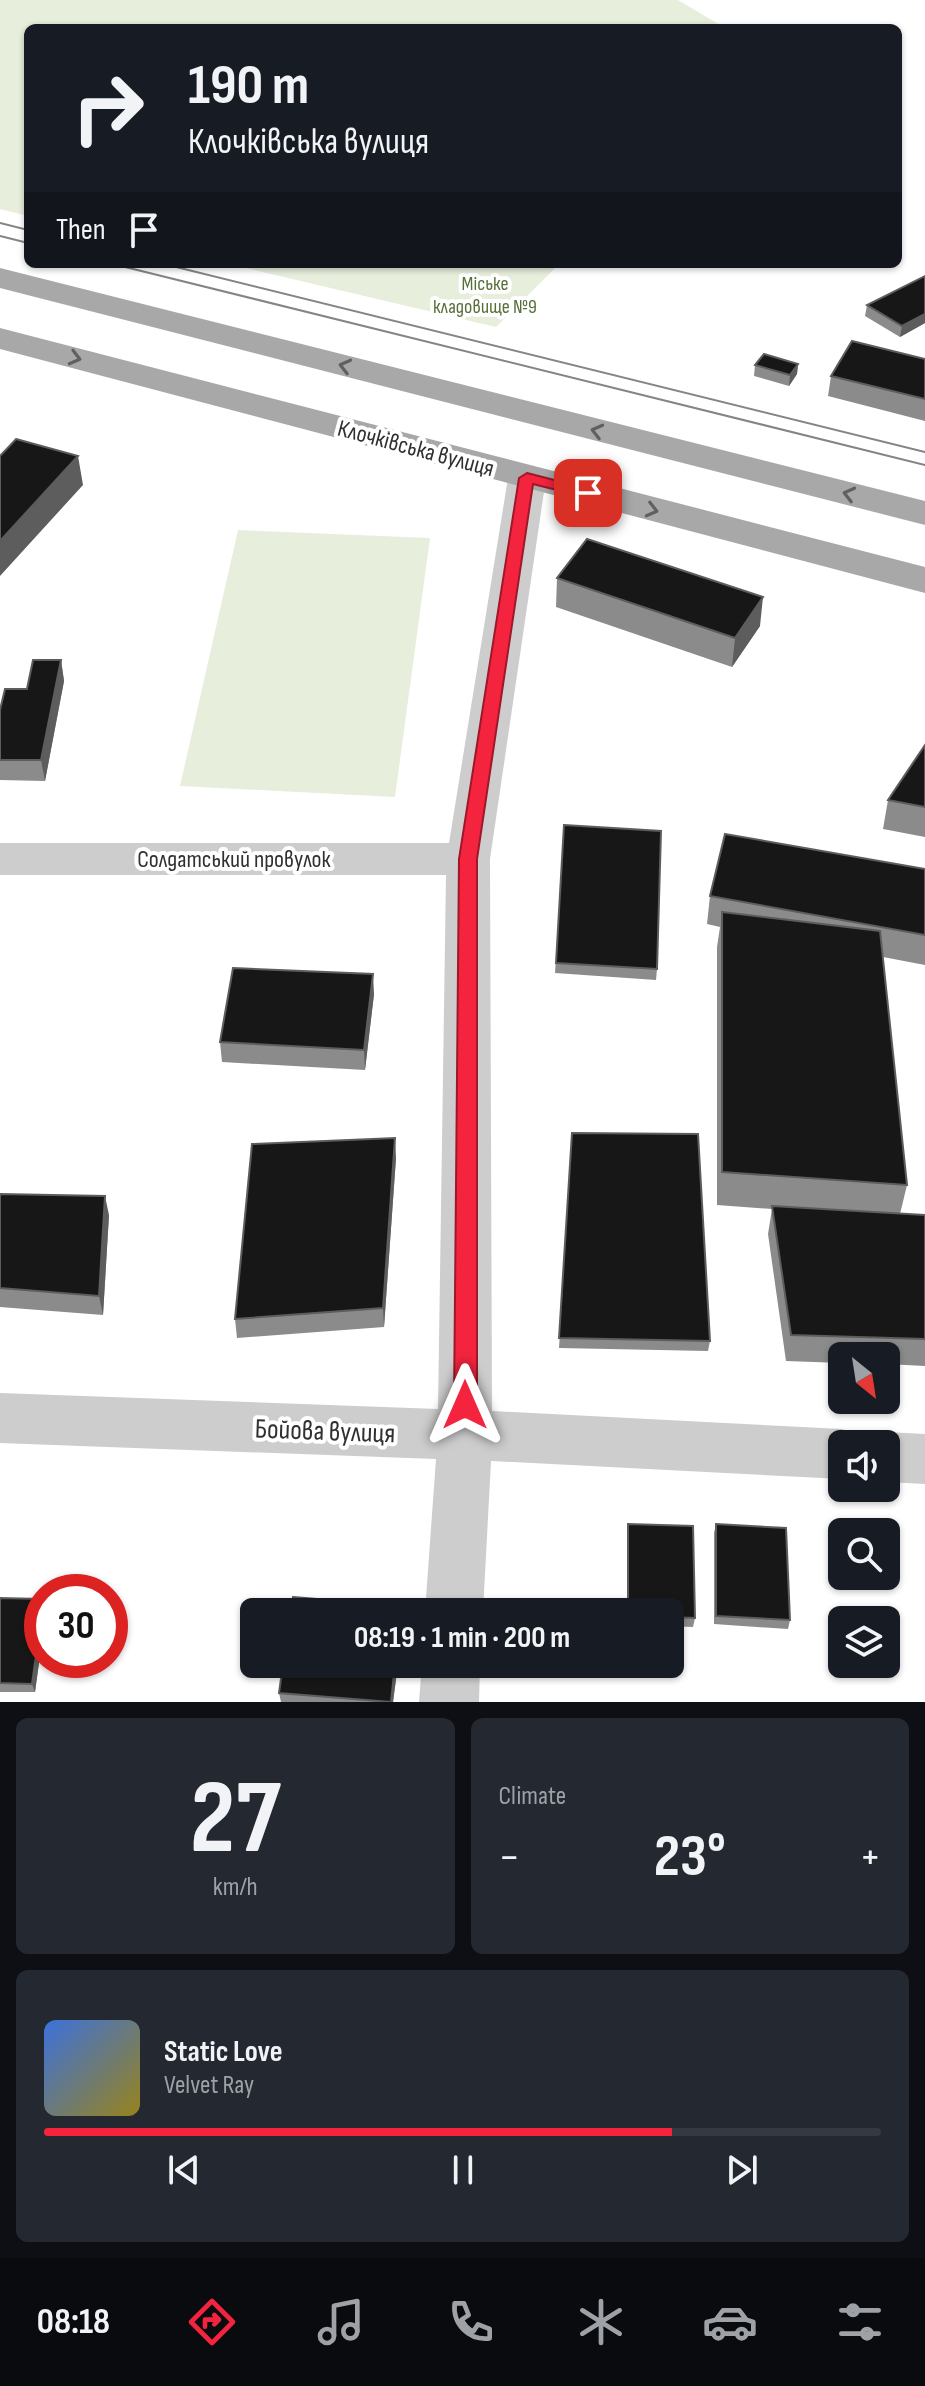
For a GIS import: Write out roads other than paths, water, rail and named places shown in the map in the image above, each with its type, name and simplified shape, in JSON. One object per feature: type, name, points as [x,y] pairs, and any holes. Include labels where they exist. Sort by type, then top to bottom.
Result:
[{"type":"main road","points":[[0,278],[925,513]]},
{"type":"main road","name":"Клочківська вулиця","points":[[0,338],[925,580]]},
{"type":"street","points":[[455,1598],[465,1435],[468,859],[527,478]]},
{"type":"street","name":"Солдатський провулок","points":[[0,859],[468,859]]},
{"type":"street","name":"Бойова вулиця","points":[[0,1418],[465,1435],[828,1453]]},
{"type":"street","points":[[900,1458],[925,1459]]},
{"type":"street","points":[[449,1702],[450,1678]]},
{"type":"tram line","points":[[0,223],[24,229]]},
{"type":"tram line","points":[[0,236],[24,242]]},
{"type":"tram line","points":[[129,268],[925,465]]},
{"type":"tram line","points":[[180,268],[925,452]]},
{"type":"park label","name":"Міське кладовище №9","points":[[485,294]]}]
